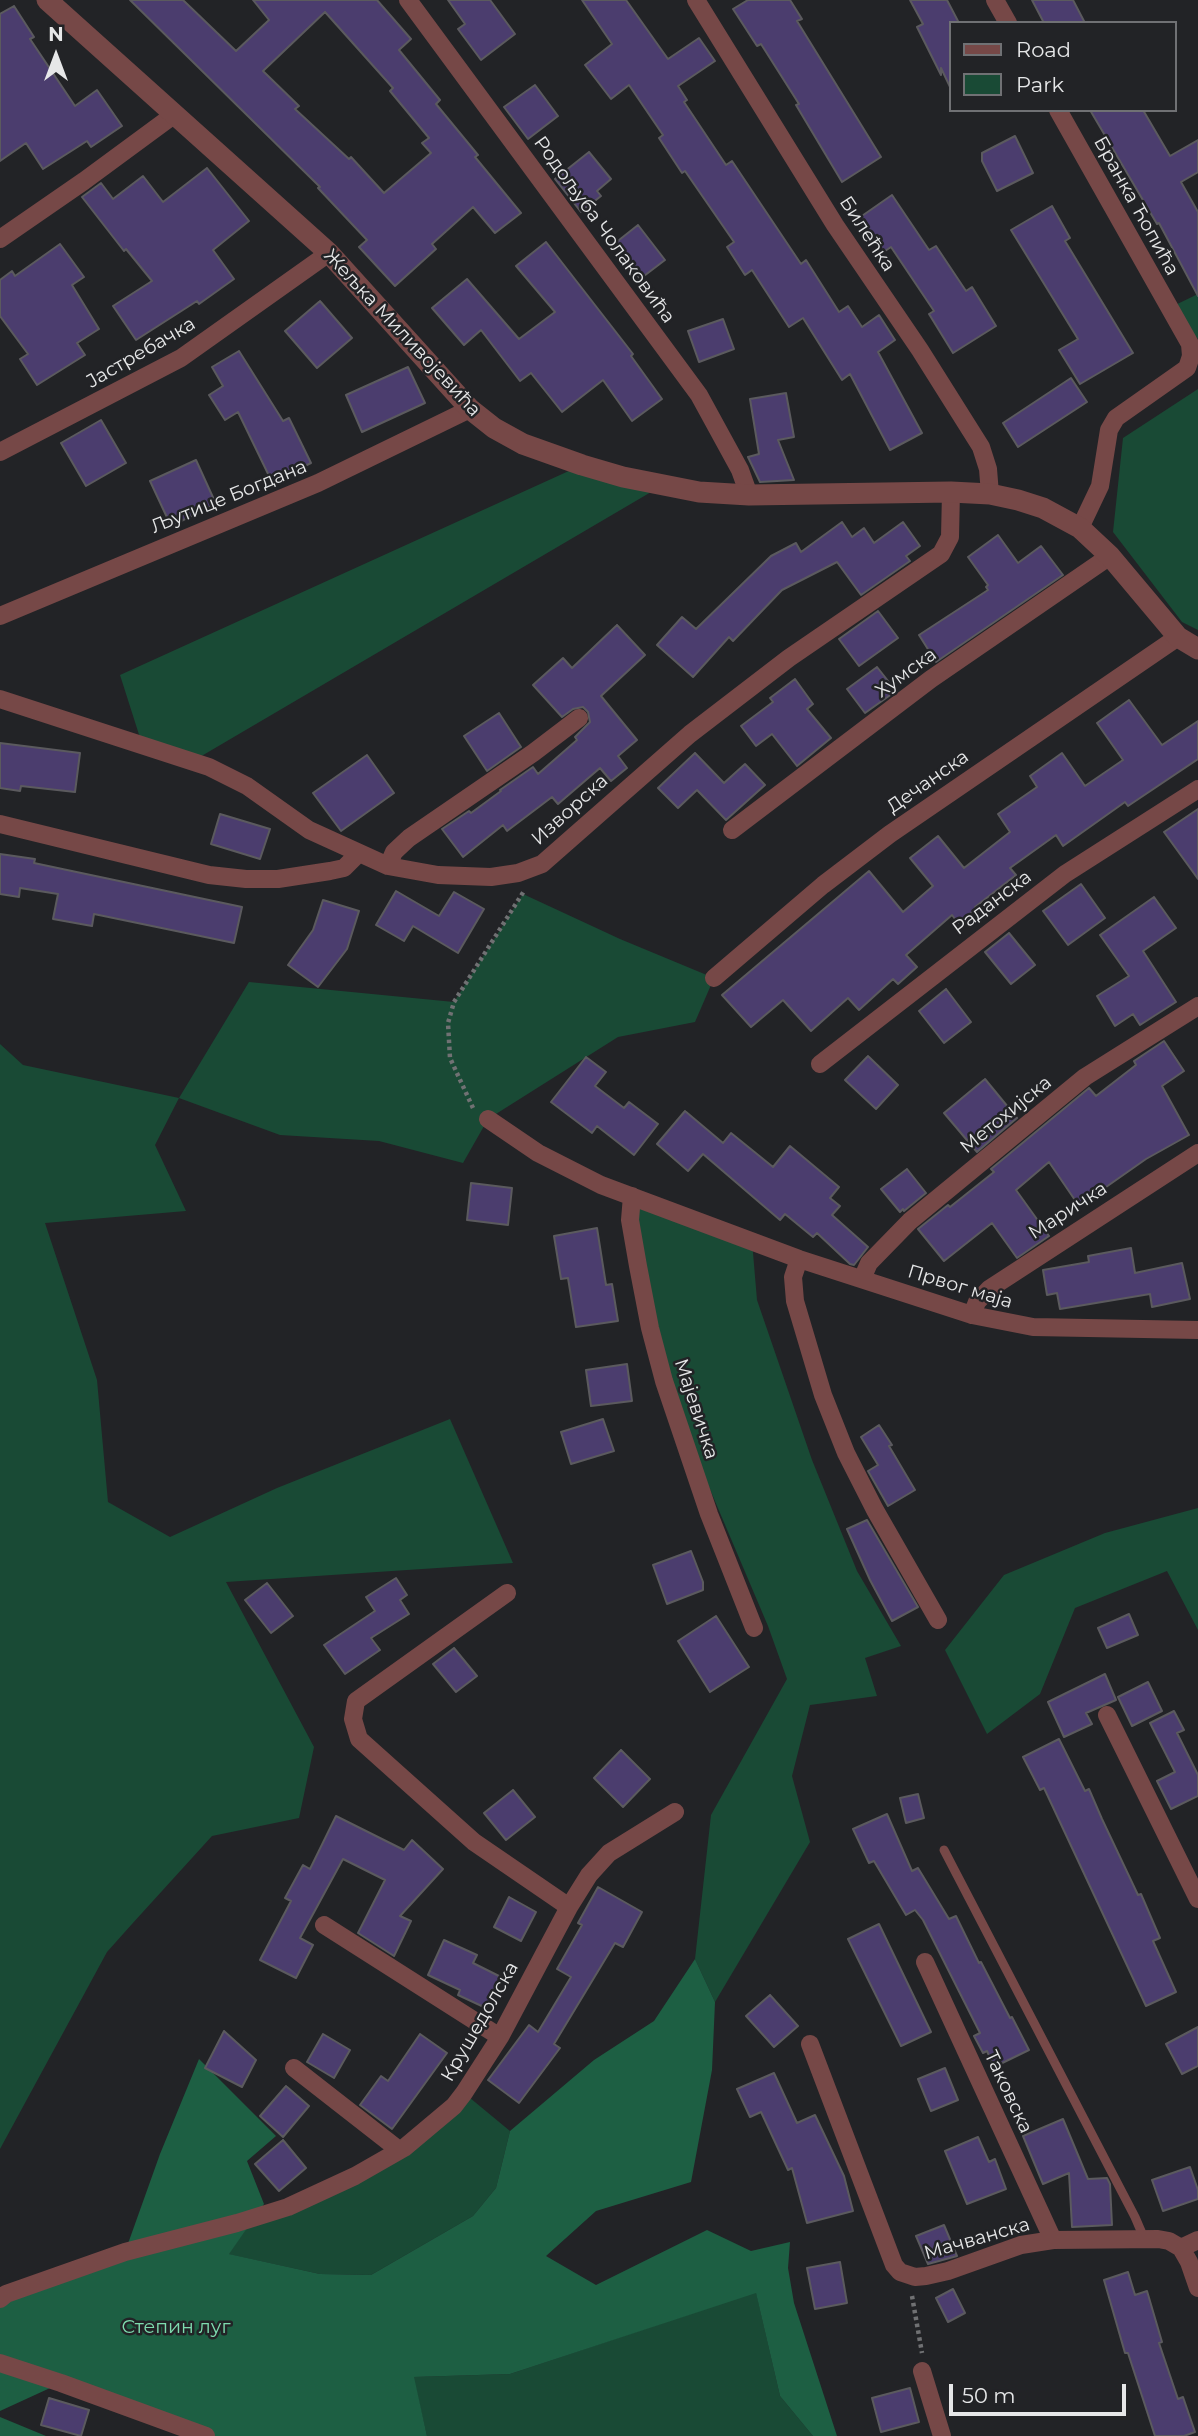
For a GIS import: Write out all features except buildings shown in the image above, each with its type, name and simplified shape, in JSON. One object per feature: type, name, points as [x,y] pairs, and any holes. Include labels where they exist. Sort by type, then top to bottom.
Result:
[{"type":"street","name":"Жељка Миливојевића","points":[[47,0],[329,253],[470,409],[494,428],[548,454],[623,477],[699,492],[749,495],[951,492],[990,494],[1043,508],[1080,528],[1110,556],[1178,637],[1198,649]]},
{"type":"street","name":"Родољуба Чолаковића","points":[[408,0],[699,395],[740,470],[749,495]]},
{"type":"street","name":"Билећка","points":[[696,0],[835,225],[920,350],[981,447],[988,469],[990,494]]},
{"type":"street","points":[[995,0],[1007,21]]},
{"type":"street","name":"Бранка Ћопића","points":[[1059,112],[1190,344],[1191,356],[1187,368],[1116,418],[1110,430],[1100,486],[1080,528]]},
{"type":"street","points":[[0,239],[176,114]]},
{"type":"street","name":"Јастребачка","points":[[0,452],[181,358],[329,253]]},
{"type":"street","name":"Љутице Богдана","points":[[0,616],[318,483],[470,409]]},
{"type":"street","name":"Изворска","points":[[0,699],[209,767],[247,786],[309,830],[388,866],[438,875],[491,877],[518,873],[542,864],[584,824],[701,725],[789,658],[941,554],[950,537],[951,492]]},
{"type":"street","name":"Хумска","points":[[732,830],[931,680],[1110,556]]},
{"type":"street","name":"Дечанска","points":[[714,978],[823,885],[890,834],[1178,637]]},
{"type":"street","points":[[388,866],[394,852],[409,838],[579,718]]},
{"type":"street","name":"Раданска","points":[[820,1064],[1065,874],[1198,789]]},
{"type":"street","points":[[0,824],[209,875],[246,879],[278,879],[330,872],[344,868],[359,853]]},
{"type":"street","name":"Метохијска","points":[[862,1279],[869,1262],[910,1221],[1085,1077],[1198,1006]]},
{"type":"street","name":"Првог маја","points":[[488,1119],[568,1170],[632,1196],[799,1259],[972,1315],[1033,1327],[1198,1330]]},
{"type":"street","name":"Маричка","points":[[972,1315],[977,1302],[989,1289],[1198,1153]]},
{"type":"street","name":"Мајевичка","points":[[632,1196],[630,1220],[650,1328],[664,1381],[709,1514],[754,1628]]},
{"type":"street","points":[[799,1259],[793,1278],[795,1301],[806,1346],[823,1395],[874,1510],[938,1620]]},
{"type":"street","points":[[506,1593],[356,1701],[353,1719],[359,1739],[474,1842],[569,1907]]},
{"type":"street","points":[[1107,1714],[1198,1899]]},
{"type":"street","name":"Крушедолска","points":[[0,2299],[6,2294],[125,2252],[288,2207],[355,2176],[399,2150],[454,2106],[499,2037],[589,1875],[609,1853],[675,1812]]},
{"type":"street","points":[[324,1925],[499,2037]]},
{"type":"street","name":"Таковска","points":[[925,1962],[1053,2240]]},
{"type":"street","name":"Мачванска","points":[[810,2044],[894,2265],[907,2275],[926,2276],[948,2271],[1021,2245],[1053,2240],[1144,2238],[1169,2241],[1181,2248]]},
{"type":"street","points":[[294,2068],[399,2150]]},
{"type":"street","points":[[1198,2240],[1181,2248],[1198,2288]]},
{"type":"street","points":[[0,2363],[206,2436]]},
{"type":"street","points":[[922,2371],[942,2436]]},
{"type":"lane","points":[[944,1850],[1144,2238]]},
{"type":"path","points":[[473,1108],[450,1058],[448,1023],[454,1002],[542,864]]},
{"type":"path","points":[[907,2275],[921,2341],[922,2371]]},
{"type":"green space","points":[[1198,294],[1198,339],[1169,308]]},
{"type":"green space","points":[[1198,389],[1198,630],[1182,622],[1113,532],[1123,438]]},
{"type":"green space","points":[[582,465],[663,485],[193,761],[142,744],[120,675]]},
{"type":"green space","points":[[523,894],[620,939],[714,978],[695,1022],[618,1037],[488,1119],[463,1163],[379,1141],[280,1135],[179,1098],[249,982],[454,1002]]},
{"type":"green space","points":[[0,1044],[23,1065],[179,1098],[155,1145],[186,1211],[45,1223],[97,1380],[108,1502],[170,1537],[277,1488],[450,1419],[513,1563],[226,1582],[314,1747],[299,1818],[212,1836],[132,1924],[107,1952],[0,2149]]},
{"type":"green space","points":[[632,1196],[752,1241],[757,1300],[812,1460],[857,1571],[901,1646],[865,1658],[877,1696],[810,1705],[792,1776],[810,1842],[715,2002],[695,1959],[711,1815],[787,1679],[768,1626],[664,1381]]},
{"type":"green space","points":[[1198,1508],[1198,1630],[1167,1571],[1075,1608],[1040,1694],[987,1734],[945,1650],[1004,1575],[1105,1533]]},
{"type":"green space","name":"Степин луг","points":[[695,1959],[715,2002],[712,2070],[691,2182],[596,2211],[546,2256],[596,2285],[707,2230],[751,2251],[790,2242],[788,2268],[794,2303],[837,2436],[813,2436],[780,2396],[756,2293],[510,2374],[414,2377],[427,2436],[206,2436],[61,2383],[0,2411],[0,2295],[125,2252],[160,2154],[199,2059],[276,2136],[247,2161],[264,2204],[229,2254],[320,2274],[371,2275],[473,2216],[496,2188],[510,2131],[594,2060],[654,2021]]},
{"type":"green space","points":[[464,2093],[510,2131],[496,2188],[473,2216],[371,2275],[320,2274],[228,2254],[254,2218],[355,2176]]},
{"type":"green space","points":[[756,2292],[780,2396],[813,2436],[427,2436],[413,2377],[510,2374]]},
{"type":"green space","points":[[0,2417],[46,2436],[0,2436]]}]
